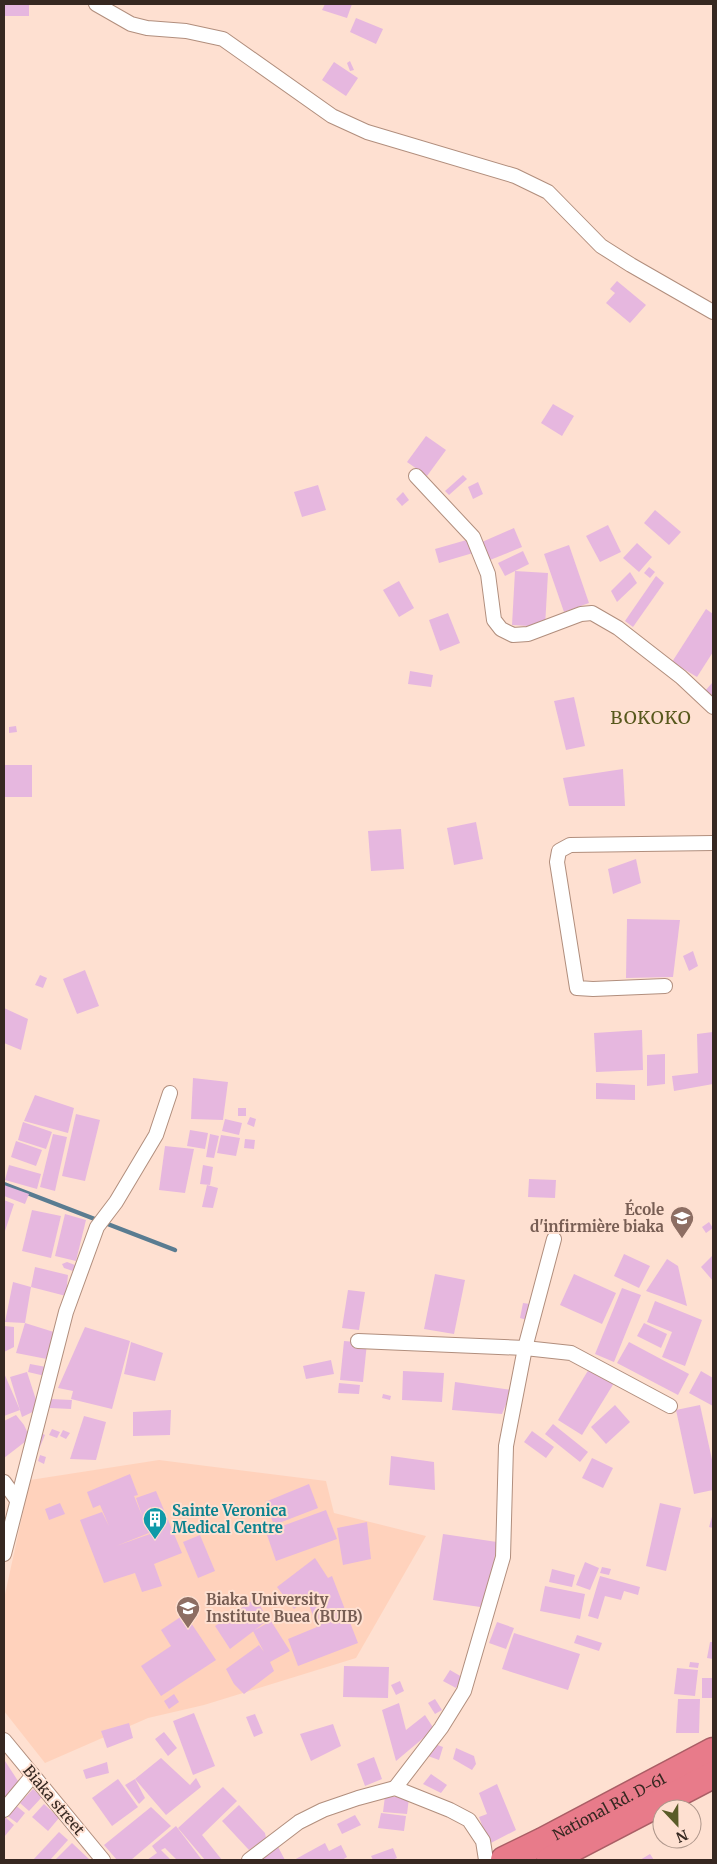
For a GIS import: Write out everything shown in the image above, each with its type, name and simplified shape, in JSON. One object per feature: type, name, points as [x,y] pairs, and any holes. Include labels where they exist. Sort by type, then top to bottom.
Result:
[{"type":"highway","name":"National Rd. D-61","points":[[504,1860],[543,1842],[713,1751]]},
{"type":"highway","name":"National Rd. D-61","points":[[550,1860],[713,1775]]},
{"type":"street","points":[[96,4],[132,24],[147,28],[186,31],[223,39],[332,116],[367,132],[515,176],[548,192],[601,246],[713,312]]},
{"type":"street","points":[[416,476],[473,537],[488,574],[494,620],[501,629],[513,634],[528,634],[581,614],[592,613],[618,628],[680,676],[713,707]]},
{"type":"street","points":[[665,986],[577,988],[558,862],[560,851],[570,845],[713,843]]},
{"type":"street","points":[[4,1554],[16,1500],[66,1312],[97,1227],[116,1202],[156,1134],[170,1093]]},
{"type":"street","points":[[395,1788],[440,1728],[464,1691],[503,1557],[506,1446],[525,1348],[554,1239]]},
{"type":"street","points":[[358,1342],[525,1348],[571,1353],[670,1406]]},
{"type":"street","points":[[4,1482],[16,1500]]},
{"type":"street","name":"Biaka street","points":[[4,1740],[103,1860]]},
{"type":"street","points":[[4,1810],[33,1775]]},
{"type":"street","points":[[249,1860],[300,1822],[323,1810],[395,1788],[450,1810],[469,1820],[483,1841],[486,1860]]},
{"type":"shaded area","name":"Biaka University Institute Buea (BUIB)","points":[[159,1460],[326,1481],[334,1513],[426,1536],[356,1658],[204,1705],[148,1718],[45,1763],[4,1711],[4,1599],[30,1480]]},
{"type":"building","points":[[4,4],[29,4],[29,16],[4,16]]},
{"type":"building","points":[[325,4],[352,4],[347,18],[322,10]]},
{"type":"building","points":[[356,18],[383,29],[376,44],[350,32]]},
{"type":"building","points":[[350,61],[354,70],[350,71],[347,63]]},
{"type":"building","points":[[334,62],[358,78],[346,96],[322,80]]},
{"type":"building","points":[[617,281],[646,305],[630,323],[606,303],[615,293],[610,289]]},
{"type":"building","points":[[553,404],[574,416],[562,436],[541,423]]},
{"type":"building","points":[[426,436],[446,450],[427,476],[407,462]]},
{"type":"building","points":[[463,475],[467,479],[449,495],[445,491]]},
{"type":"building","points":[[478,482],[483,494],[473,499],[468,487]]},
{"type":"building","points":[[318,485],[326,510],[302,517],[294,492]]},
{"type":"building","points":[[403,492],[409,500],[402,506],[396,499]]},
{"type":"building","points":[[655,510],[681,532],[669,545],[644,523]]},
{"type":"building","points":[[608,525],[621,552],[600,562],[586,536]]},
{"type":"building","points":[[514,528],[522,547],[490,560],[482,542]]},
{"type":"building","points":[[470,539],[473,553],[439,563],[435,549]]},
{"type":"building","points":[[637,543],[652,557],[639,572],[623,558]]},
{"type":"building","points":[[569,545],[589,603],[564,612],[544,554]]},
{"type":"building","points":[[523,551],[529,564],[505,576],[498,563]]},
{"type":"building","points":[[649,567],[655,572],[650,578],[644,573]]},
{"type":"building","points":[[515,571],[548,573],[545,627],[512,625]]},
{"type":"building","points":[[630,572],[637,583],[617,602],[611,591]]},
{"type":"building","points":[[656,576],[664,583],[633,627],[625,621]]},
{"type":"building","points":[[399,581],[414,608],[399,617],[383,590]]},
{"type":"building","points":[[706,609],[713,614],[713,652],[697,677],[672,662]]},
{"type":"building","points":[[448,613],[460,643],[440,651],[429,620]]},
{"type":"building","points":[[410,671],[433,675],[431,687],[408,684]]},
{"type":"building","points":[[713,682],[713,700],[704,692]]},
{"type":"building","points":[[574,697],[585,746],[566,750],[554,701]]},
{"type":"building","points":[[16,726],[17,732],[9,733],[9,727]]},
{"type":"building","points":[[4,765],[32,765],[32,797],[4,797]]},
{"type":"building","points":[[623,769],[625,806],[569,806],[563,778]]},
{"type":"building","points":[[476,822],[483,859],[454,865],[447,828]]},
{"type":"building","points":[[401,829],[404,869],[371,871],[368,831]]},
{"type":"building","points":[[636,859],[641,883],[613,894],[608,869]]},
{"type":"building","points":[[627,919],[680,920],[673,977],[626,978]]},
{"type":"building","points":[[693,951],[698,966],[689,971],[683,956]]},
{"type":"building","points":[[85,970],[99,1006],[77,1014],[63,979]]},
{"type":"building","points":[[40,975],[47,978],[43,988],[35,985]]},
{"type":"building","points":[[4,1008],[28,1019],[21,1050],[4,1043]]},
{"type":"building","points":[[642,1030],[643,1070],[596,1072],[594,1033]]},
{"type":"building","points":[[713,1032],[713,1084],[674,1091],[672,1076],[698,1073],[697,1034]]},
{"type":"building","points":[[665,1054],[665,1084],[647,1086],[647,1055]]},
{"type":"building","points":[[193,1078],[228,1082],[223,1120],[191,1119]]},
{"type":"building","points":[[596,1083],[635,1085],[635,1100],[596,1099]]},
{"type":"building","points":[[35,1095],[74,1108],[68,1133],[24,1121]]},
{"type":"building","points":[[238,1108],[246,1108],[246,1116],[238,1116]]},
{"type":"building","points":[[76,1114],[100,1120],[85,1181],[62,1176]]},
{"type":"building","points":[[250,1117],[256,1119],[254,1127],[247,1124]]},
{"type":"building","points":[[225,1119],[242,1123],[239,1135],[222,1131]]},
{"type":"building","points":[[23,1122],[52,1132],[46,1149],[18,1140]]},
{"type":"building","points":[[190,1130],[208,1133],[205,1149],[187,1146]]},
{"type":"building","points":[[53,1134],[67,1137],[55,1191],[40,1187]]},
{"type":"building","points":[[210,1134],[219,1136],[214,1158],[206,1157]]},
{"type":"building","points":[[221,1135],[240,1138],[236,1156],[217,1153]]},
{"type":"building","points":[[245,1139],[255,1140],[254,1149],[244,1148]]},
{"type":"building","points":[[16,1141],[42,1150],[36,1166],[11,1157]]},
{"type":"building","points":[[165,1146],[194,1149],[185,1193],[159,1190]]},
{"type":"building","points":[[9,1165],[41,1174],[37,1189],[5,1180]]},
{"type":"building","points":[[203,1165],[213,1167],[210,1185],[200,1184]]},
{"type":"building","points":[[529,1179],[556,1180],[555,1198],[528,1197]]},
{"type":"building","points":[[4,1185],[29,1194],[25,1204],[4,1196]]},
{"type":"building","points":[[207,1185],[218,1188],[213,1208],[202,1207]]},
{"type":"building","points":[[4,1200],[14,1204],[4,1234]]},
{"type":"building","points":[[32,1210],[61,1216],[51,1258],[22,1251]]},
{"type":"building","points":[[65,1214],[86,1220],[76,1261],[55,1256]]},
{"type":"building","points":[[709,1222],[713,1228],[706,1233],[702,1227]]},
{"type":"building","points":[[624,1254],[650,1266],[639,1288],[614,1276]]},
{"type":"building","points":[[713,1255],[713,1281],[701,1267]]},
{"type":"building","points":[[667,1259],[678,1266],[687,1306],[646,1291]]},
{"type":"building","points":[[67,1262],[75,1265],[73,1271],[64,1268],[62,1264]]},
{"type":"building","points":[[35,1267],[68,1275],[66,1296],[31,1287]]},
{"type":"building","points":[[435,1274],[465,1280],[454,1334],[424,1329]]},
{"type":"building","points":[[574,1274],[616,1293],[602,1324],[560,1305]]},
{"type":"building","points":[[13,1282],[31,1287],[25,1323],[5,1322]]},
{"type":"building","points":[[622,1288],[641,1295],[614,1362],[595,1354]]},
{"type":"building","points":[[348,1290],[365,1292],[359,1330],[342,1328]]},
{"type":"building","points":[[655,1301],[702,1320],[685,1366],[662,1357],[672,1332],[647,1322]]},
{"type":"building","points":[[523,1303],[530,1304],[527,1320],[520,1318]]},
{"type":"building","points":[[25,1323],[57,1333],[52,1360],[16,1353]]},
{"type":"building","points":[[644,1323],[667,1334],[661,1348],[637,1336]]},
{"type":"building","points":[[4,1326],[14,1327],[14,1347],[4,1352]]},
{"type":"building","points":[[85,1327],[130,1341],[112,1409],[71,1399],[73,1391],[58,1388]]},
{"type":"building","points":[[344,1341],[367,1343],[363,1382],[340,1380]]},
{"type":"building","points":[[131,1342],[163,1353],[155,1381],[124,1374]]},
{"type":"building","points":[[629,1342],[689,1374],[678,1395],[617,1363]]},
{"type":"building","points":[[331,1360],[334,1374],[306,1379],[303,1366]]},
{"type":"building","points":[[30,1364],[46,1367],[45,1376],[28,1372]]},
{"type":"building","points":[[589,1369],[614,1383],[582,1435],[558,1420]]},
{"type":"building","points":[[403,1371],[444,1373],[442,1402],[402,1400]]},
{"type":"building","points":[[701,1371],[713,1378],[713,1406],[689,1393]]},
{"type":"building","points":[[27,1372],[39,1409],[22,1417],[10,1377]]},
{"type":"building","points":[[4,1373],[20,1410],[4,1416]]},
{"type":"building","points":[[455,1382],[512,1390],[502,1414],[452,1410]]},
{"type":"building","points":[[339,1383],[360,1385],[359,1394],[338,1393]]},
{"type":"building","points":[[383,1394],[391,1396],[390,1400],[382,1398]]},
{"type":"building","points":[[50,1399],[72,1400],[71,1409],[50,1408]]},
{"type":"building","points":[[615,1405],[630,1422],[606,1444],[591,1427]]},
{"type":"building","points":[[700,1405],[713,1464],[713,1490],[694,1494],[676,1410]]},
{"type":"building","points":[[171,1410],[170,1435],[133,1436],[133,1412]]},
{"type":"building","points":[[16,1415],[24,1425],[30,1438],[4,1458],[4,1421]]},
{"type":"building","points":[[84,1416],[106,1422],[96,1460],[70,1459]]},
{"type":"building","points":[[553,1424],[588,1452],[580,1462],[545,1434]]},
{"type":"building","points":[[52,1429],[60,1432],[57,1438],[49,1435]]},
{"type":"building","points":[[63,1430],[70,1433],[66,1439],[60,1436]]},
{"type":"building","points":[[532,1431],[554,1447],[546,1458],[524,1442]]},
{"type":"building","points":[[39,1432],[45,1435],[39,1449],[33,1446]]},
{"type":"building","points":[[40,1455],[46,1457],[44,1464],[38,1461]]},
{"type":"building","points":[[391,1456],[434,1462],[435,1490],[389,1485]]},
{"type":"building","points":[[592,1458],[613,1468],[603,1488],[582,1478]]},
{"type":"building","name":"Sainte Veronica Medical Centre","points":[[130,1474],[138,1495],[134,1496],[143,1518],[136,1498],[156,1491],[182,1553],[154,1564],[162,1586],[142,1592],[135,1573],[104,1583],[80,1520],[102,1512],[109,1526],[100,1505],[93,1508],[87,1492]],"holes":[[[149,1533],[150,1534],[116,1546]]]},
{"type":"building","points":[[309,1484],[318,1508],[274,1525],[265,1502]]},
{"type":"building","points":[[234,1502],[238,1512],[228,1515],[225,1505]]},
{"type":"building","points":[[60,1503],[65,1514],[49,1520],[45,1509]]},
{"type":"building","points":[[660,1503],[681,1508],[666,1571],[646,1566]]},
{"type":"building","points":[[326,1510],[337,1539],[276,1561],[266,1532]]},
{"type":"building","points":[[713,1513],[713,1528],[709,1527]]},
{"type":"building","points":[[367,1522],[371,1559],[343,1565],[337,1528]]},
{"type":"building","points":[[443,1534],[497,1542],[487,1608],[433,1600]]},
{"type":"building","points":[[200,1535],[215,1571],[198,1578],[183,1542]]},
{"type":"building","points":[[315,1558],[328,1578],[332,1576],[358,1643],[298,1666],[288,1639],[317,1627],[307,1599],[294,1609],[277,1587]]},
{"type":"building","points":[[585,1562],[599,1568],[590,1590],[576,1585]]},
{"type":"building","points":[[602,1567],[611,1569],[609,1575],[600,1573]]},
{"type":"building","points":[[552,1569],[575,1575],[572,1587],[549,1582]]},
{"type":"building","points":[[600,1576],[640,1587],[638,1595],[624,1591],[621,1600],[605,1596],[598,1619],[588,1616]]},
{"type":"building","points":[[545,1586],[585,1594],[580,1619],[540,1611]]},
{"type":"building","points":[[256,1598],[268,1620],[230,1649],[215,1626]]},
{"type":"building","points":[[185,1614],[216,1660],[161,1696],[141,1666],[171,1646],[161,1630]]},
{"type":"building","points":[[271,1621],[290,1651],[270,1662],[274,1671],[244,1694],[234,1684],[226,1669],[259,1645],[264,1652],[253,1631]]},
{"type":"building","points":[[497,1622],[514,1628],[506,1649],[489,1643]]},
{"type":"building","points":[[514,1633],[580,1654],[568,1690],[502,1669]]},
{"type":"building","points":[[577,1635],[602,1643],[599,1651],[574,1643]]},
{"type":"building","points":[[710,1642],[713,1642],[713,1659],[707,1658]]},
{"type":"building","points":[[690,1662],[699,1663],[698,1668],[689,1667]]},
{"type":"building","points":[[344,1666],[389,1667],[388,1698],[343,1697]]},
{"type":"building","points":[[677,1668],[698,1670],[695,1696],[674,1694]]},
{"type":"building","points":[[450,1670],[462,1677],[456,1688],[443,1681]]},
{"type":"building","points":[[702,1678],[713,1678],[713,1698],[702,1698]]},
{"type":"building","points":[[400,1681],[404,1691],[396,1695],[391,1685]]},
{"type":"building","points":[[174,1694],[179,1702],[169,1709],[164,1701]]},
{"type":"building","points":[[435,1699],[442,1710],[435,1714],[428,1703]]},
{"type":"building","points":[[678,1699],[700,1699],[699,1733],[676,1733]]},
{"type":"building","points":[[399,1703],[406,1730],[425,1715],[434,1729],[396,1761],[382,1710]]},
{"type":"building","points":[[194,1713],[215,1766],[193,1775],[173,1721]]},
{"type":"building","points":[[255,1714],[263,1733],[254,1737],[246,1717]]},
{"type":"building","points":[[129,1723],[133,1738],[107,1748],[101,1731]]},
{"type":"building","points":[[333,1724],[341,1746],[311,1761],[300,1734]]},
{"type":"building","points":[[164,1732],[177,1748],[168,1756],[155,1739]]},
{"type":"building","points":[[432,1743],[443,1747],[439,1760],[428,1756]]},
{"type":"building","points":[[456,1748],[474,1756],[476,1764],[472,1770],[453,1759]]},
{"type":"building","points":[[374,1757],[382,1779],[365,1786],[357,1764]]},
{"type":"building","points":[[161,1758],[190,1785],[196,1778],[201,1787],[166,1815],[135,1779]]},
{"type":"building","points":[[5,1761],[20,1784],[4,1804],[4,1763]]},
{"type":"building","points":[[107,1762],[109,1773],[86,1779],[83,1770]]},
{"type":"building","points":[[431,1774],[447,1785],[441,1793],[423,1784]]},
{"type":"building","points":[[118,1779],[138,1807],[112,1826],[92,1798]]},
{"type":"building","points":[[135,1779],[145,1798],[139,1804],[125,1785]]},
{"type":"building","points":[[497,1784],[516,1830],[489,1844],[479,1817],[487,1814],[479,1793]]},
{"type":"building","points":[[223,1787],[237,1801],[202,1835],[222,1860],[205,1860],[178,1828]]},
{"type":"building","points":[[33,1789],[42,1797],[29,1811],[20,1803]]},
{"type":"building","points":[[385,1796],[409,1798],[407,1814],[383,1812]]},
{"type":"building","points":[[14,1804],[25,1813],[17,1823],[6,1815]]},
{"type":"building","points":[[44,1804],[59,1818],[48,1831],[32,1817]]},
{"type":"building","points":[[239,1805],[265,1833],[266,1838],[249,1850],[222,1821]]},
{"type":"building","points":[[151,1807],[171,1826],[131,1860],[117,1860],[104,1845]]},
{"type":"building","points":[[381,1813],[406,1816],[404,1831],[378,1828]]},
{"type":"building","points":[[355,1815],[361,1825],[342,1834],[337,1824]]},
{"type":"building","points":[[4,1816],[14,1825],[4,1837]]},
{"type":"building","points":[[176,1826],[202,1860],[177,1860],[165,1848],[161,1850],[171,1860],[147,1860],[157,1853],[152,1846]]},
{"type":"building","points":[[59,1832],[68,1840],[50,1860],[33,1860]]},
{"type":"building","points":[[72,1843],[90,1860],[55,1860]]},
{"type":"building","points":[[325,1843],[329,1851],[341,1845],[347,1857],[342,1860],[294,1860]]},
{"type":"building","points":[[277,1845],[285,1860],[261,1860],[258,1855]]},
{"type":"building","points":[[393,1848],[397,1858],[392,1860],[373,1860],[371,1856]]},
{"type":"building","points":[[650,1854],[654,1860],[640,1860]]},
{"type":"waterway","points":[[4,1184],[175,1250]]},
{"type":"place","name":"École d'infirmière biaka","points":[[682,1239]]},
{"type":"place","name":"Sainte Veronica Medical Centre","points":[[155,1540]]},
{"type":"place","name":"Biaka University Institute Buea (BUIB)","points":[[188,1629]]},
{"type":"district","name":"BOKOKO","points":[[651,717]]}]
